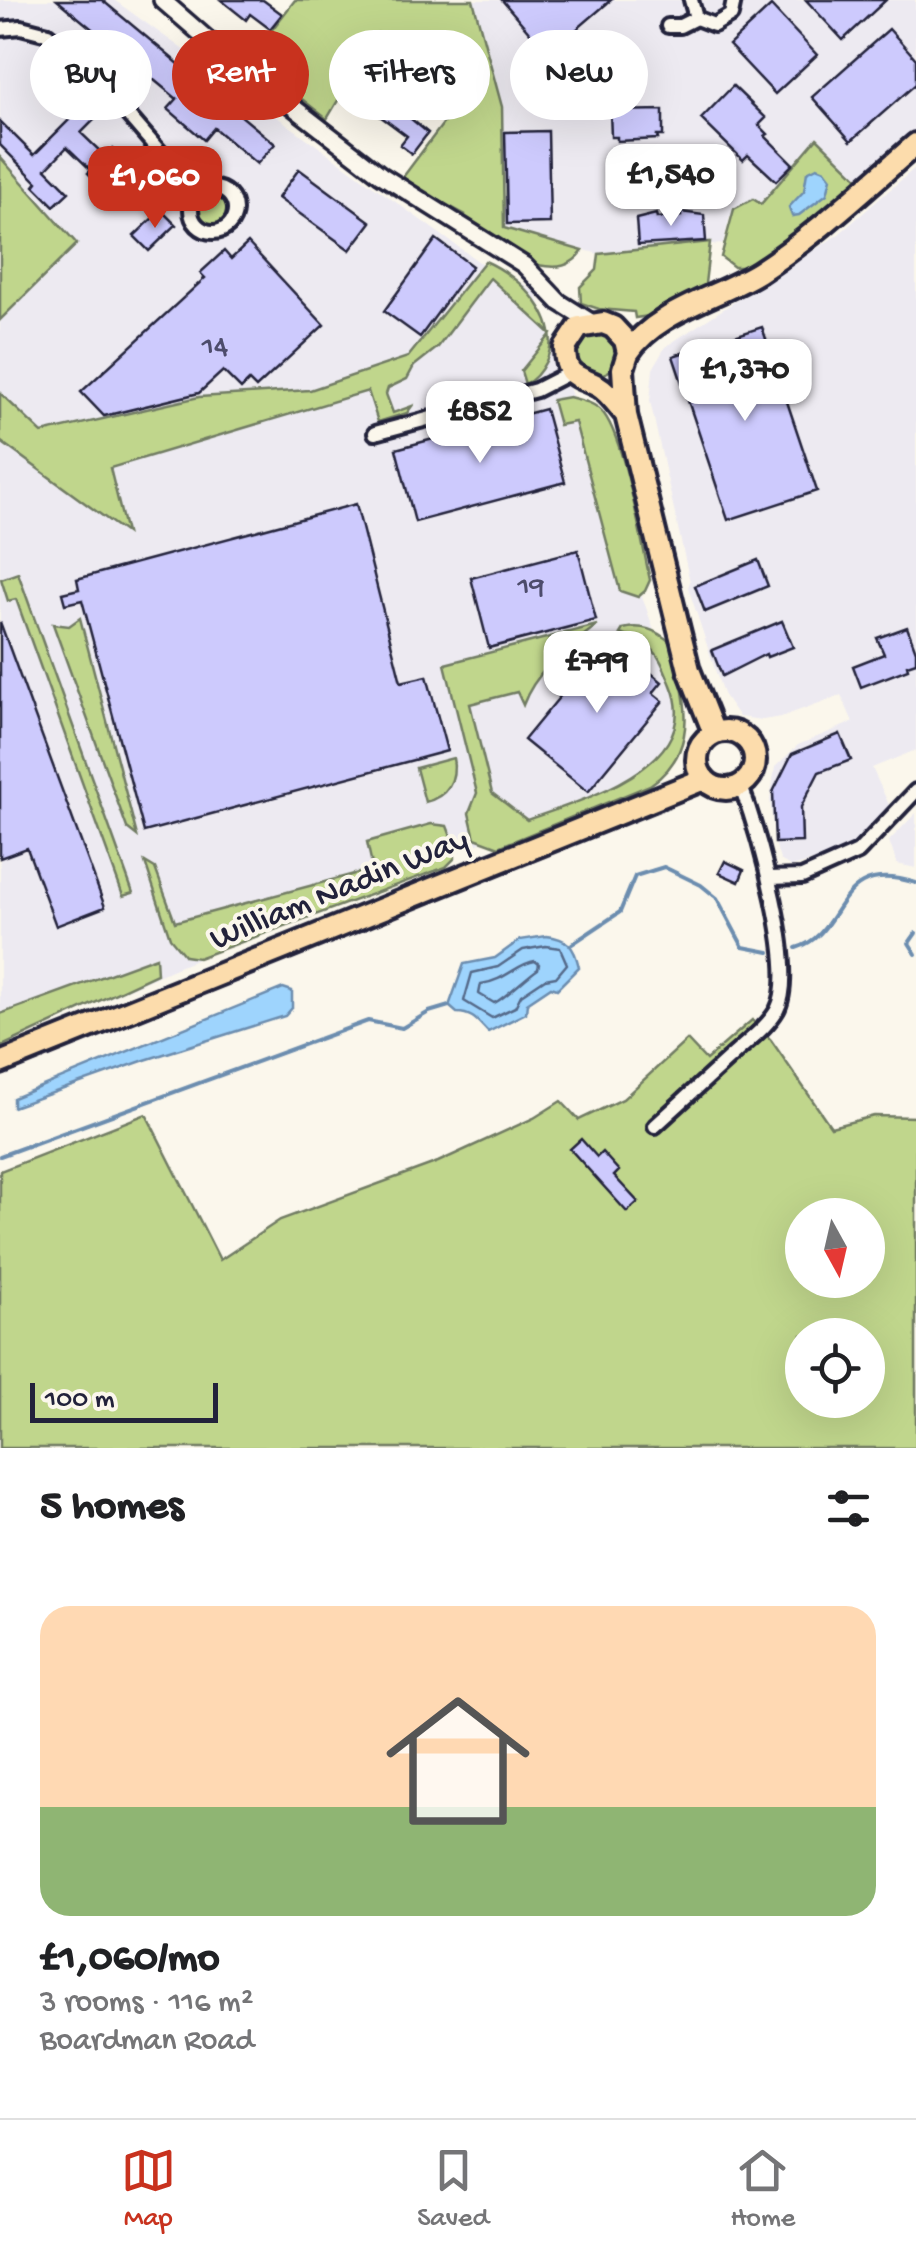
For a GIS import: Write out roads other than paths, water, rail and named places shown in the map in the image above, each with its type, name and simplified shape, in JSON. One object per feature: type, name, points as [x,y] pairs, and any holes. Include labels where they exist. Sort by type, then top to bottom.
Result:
[{"type":"main road","points":[[658,323],[613,327],[591,322],[576,329],[569,338],[565,359],[571,372],[585,383],[596,385],[613,380],[636,340],[658,323],[760,271],[832,218],[916,144]]},
{"type":"main road","points":[[613,327],[625,340],[626,415],[689,670],[714,733]]},
{"type":"main road","points":[[596,385],[626,415]]},
{"type":"main road","points":[[714,733],[736,733],[751,745],[754,770],[741,786],[721,789],[704,780],[696,753],[704,740],[714,733]]},
{"type":"main road","name":"William Nadin Way","points":[[0,1063],[704,780]]},
{"type":"street","points":[[162,0],[222,52],[382,175],[524,265],[558,302],[591,322]]},
{"type":"street","points":[[691,0],[696,18]]},
{"type":"street","points":[[668,26],[680,26],[696,18],[714,25],[723,22],[730,16],[734,0]]},
{"type":"street","points":[[0,30],[21,27],[48,34],[104,87],[197,194]]},
{"type":"street","points":[[558,302],[569,338]]},
{"type":"street","points":[[375,433],[536,390],[571,372]]},
{"type":"street","points":[[655,1126],[762,1028],[780,1004],[784,981],[769,878],[741,786]]},
{"type":"street","points":[[769,878],[802,877],[858,852],[916,791]]},
{"type":"water","points":[[817,167],[831,178],[827,194],[792,216],[789,207],[804,191],[807,172]]},
{"type":"water","points":[[546,936],[569,944],[579,967],[557,989],[551,987],[527,1003],[526,1013],[488,1032],[471,1016],[457,1013],[449,1006],[464,964],[495,958],[520,940]]},
{"type":"water","points":[[283,988],[292,991],[292,1008],[285,1016],[13,1107],[13,1098]]},
{"type":"waterway","points":[[572,944],[620,912],[635,876],[664,867],[701,885],[717,898],[743,947],[769,952]]},
{"type":"waterway","points":[[796,948],[813,940],[855,888],[869,880],[889,878],[916,883]]},
{"type":"waterway","points":[[916,933],[909,943],[916,954]]},
{"type":"waterway","points":[[0,1156],[368,1021],[402,1028],[429,1012],[449,1006]]}]
